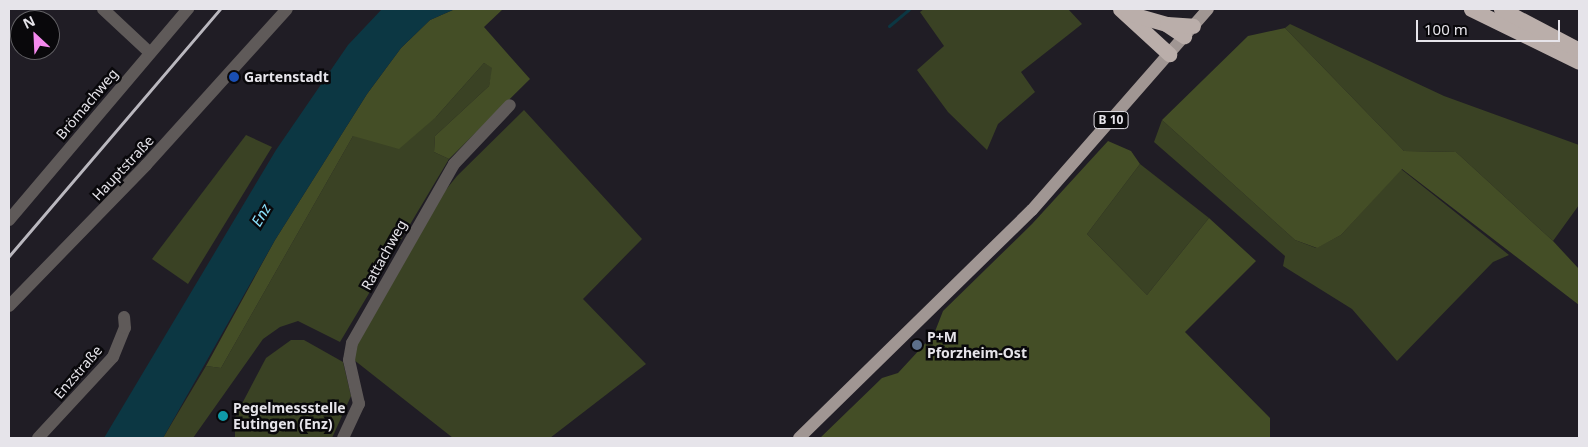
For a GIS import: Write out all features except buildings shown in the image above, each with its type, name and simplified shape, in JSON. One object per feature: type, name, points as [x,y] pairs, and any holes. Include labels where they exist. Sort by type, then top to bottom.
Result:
[{"type":"highway","points":[[1471,9],[1579,62]]},
{"type":"highway","points":[[1502,9],[1579,50]]},
{"type":"highway","points":[[1121,10],[1188,31]]},
{"type":"highway","points":[[1121,10],[1169,54]]},
{"type":"main road","name":"B 10","points":[[798,438],[1032,210],[1208,9]]},
{"type":"street","points":[[104,9],[150,53]]},
{"type":"street","name":"Brömachweg","points":[[9,220],[188,9]]},
{"type":"street","name":"Hauptstraße","points":[[9,306],[255,46],[287,9]]},
{"type":"street","name":"Rattachweg","points":[[343,438],[359,404],[349,360],[352,343],[454,164],[510,105]]},
{"type":"street","name":"Enzstraße","points":[[38,438],[113,357],[125,328],[124,317]]},
{"type":"green space","points":[[455,9],[503,9],[484,27],[530,79],[449,159],[434,152],[435,136],[489,86],[492,68],[484,63],[436,117],[399,149],[353,136],[221,368],[206,366],[275,240],[367,94],[401,48],[430,20]]},
{"type":"green space","points":[[924,9],[1068,9],[1082,24],[1021,72],[1035,92],[998,124],[987,150],[948,112],[917,70],[944,46],[920,12]]},
{"type":"green space","points":[[1290,24],[1444,96],[1579,145],[1579,205],[1553,241],[1456,152],[1404,151],[1285,28]]},
{"type":"green space","points":[[1285,28],[1404,151],[1456,152],[1553,241],[1579,269],[1579,305],[1402,169],[1341,235],[1317,248],[1295,240],[1162,120],[1248,36]]},
{"type":"green space","points":[[484,63],[493,68],[489,86],[435,136],[434,152],[449,159],[340,342],[298,321],[280,327],[263,339],[193,438],[163,438],[206,366],[221,368],[353,136],[436,117]]},
{"type":"green space","points":[[524,110],[642,239],[583,299],[646,364],[550,438],[453,438],[349,356],[423,218],[457,176]]},
{"type":"green space","points":[[1162,120],[1295,240],[1316,248],[1341,235],[1401,169],[1509,255],[1493,262],[1397,361],[1352,309],[1283,266],[1285,256],[1154,142]]},
{"type":"green space","points":[[246,135],[272,147],[188,284],[152,259]]},
{"type":"green space","points":[[1108,141],[1131,151],[1140,164],[1087,234],[1147,295],[1209,218],[1256,261],[1185,332],[1270,418],[1270,438],[820,438],[882,378],[898,373],[934,334],[943,311],[1032,224]]},
{"type":"green space","points":[[1140,164],[1209,218],[1147,295],[1087,234]]},
{"type":"green space","points":[[291,340],[304,340],[343,362],[351,396],[332,438],[235,438],[235,417],[266,358]]},
{"type":"water","name":"Enz","points":[[382,9],[455,9],[430,20],[401,48],[367,94],[275,240],[163,438],[104,438],[276,150],[348,45]]},
{"type":"waterway","points":[[889,26],[909,9]]},
{"type":"railway","points":[[9,256],[220,9]]},
{"type":"place","name":"Gartenstadt","points":[[234,77]]},
{"type":"place","name":"P+M Pforzheim-Ost","points":[[917,345]]},
{"type":"place","name":"Pegelmessstelle Eutingen (Enz)","points":[[223,416]]}]
